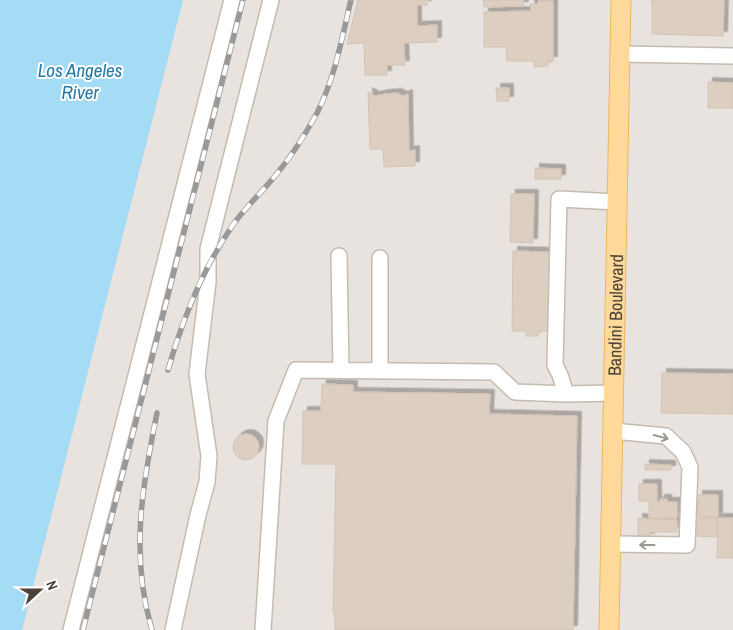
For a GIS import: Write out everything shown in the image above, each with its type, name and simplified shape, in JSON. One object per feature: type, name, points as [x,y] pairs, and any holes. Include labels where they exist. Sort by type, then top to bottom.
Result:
[{"type":"main road","name":"Bandini Boulevard","points":[[609,630],[621,0]]},
{"type":"street","points":[[71,630],[232,0]]},
{"type":"street","points":[[173,630],[198,515],[208,482],[209,456],[197,374],[208,282],[208,249],[271,0]]},
{"type":"street","points":[[620,54],[733,56]]},
{"type":"street","points":[[566,394],[555,365],[558,199],[617,202]]},
{"type":"street","points":[[338,256],[341,370]]},
{"type":"street","points":[[380,258],[380,371]]},
{"type":"street","points":[[262,630],[276,421],[296,370],[494,372],[515,392],[614,393]]},
{"type":"street","points":[[610,544],[687,545],[690,482],[690,467],[686,458],[674,442],[666,436],[613,431]]},
{"type":"shaded area","points":[[0,0],[733,0],[733,630],[0,630]]},
{"type":"water","name":"Los Angeles River","points":[[0,0],[183,0],[22,630],[0,630]]},
{"type":"building","points":[[358,0],[427,0],[427,5],[417,5],[417,26],[437,25],[437,42],[404,43],[405,65],[387,65],[387,75],[365,75],[364,43],[347,44]]},
{"type":"building","points":[[483,0],[523,0],[524,6],[484,7]]},
{"type":"building","points":[[652,0],[724,0],[723,36],[652,34]]},
{"type":"building","points":[[538,1],[553,1],[553,61],[548,61],[548,66],[534,67],[534,61],[507,61],[506,47],[484,47],[484,12],[531,11],[530,4],[538,4]]},
{"type":"building","points":[[708,82],[733,83],[733,108],[708,108]]},
{"type":"building","points":[[496,88],[509,88],[509,101],[497,101]]},
{"type":"building","points":[[368,92],[375,96],[397,93],[403,96],[408,94],[409,151],[415,150],[415,166],[384,167],[383,149],[370,149]]},
{"type":"building","points":[[535,168],[561,169],[561,179],[535,179]]},
{"type":"building","points":[[511,194],[534,194],[533,243],[510,242]]},
{"type":"building","points":[[513,251],[549,252],[549,257],[554,257],[554,284],[549,284],[548,331],[538,331],[538,336],[526,336],[526,331],[512,331]]},
{"type":"building","points":[[662,373],[733,374],[733,414],[661,413]]},
{"type":"building","points":[[322,384],[353,385],[353,392],[490,394],[489,414],[577,416],[573,630],[335,630],[335,614],[333,614],[336,464],[302,464],[303,411],[321,411]]},
{"type":"building","points":[[246,434],[255,438],[259,447],[255,456],[246,460],[237,456],[233,447],[237,438]]},
{"type":"building","points":[[645,464],[671,465],[671,470],[645,470]]},
{"type":"building","points":[[639,484],[657,484],[657,502],[660,502],[660,499],[667,499],[667,502],[677,502],[677,518],[649,518],[649,501],[639,501]]},
{"type":"building","points":[[698,495],[718,495],[718,517],[698,517]]},
{"type":"building","points":[[638,518],[677,520],[677,532],[650,532],[650,538],[638,537]]},
{"type":"building","points":[[698,518],[717,518],[717,537],[697,536]]},
{"type":"building","points":[[718,518],[733,518],[733,558],[717,558]]},
{"type":"railway","points":[[83,630],[243,0]]},
{"type":"railway","points":[[168,370],[187,312],[213,257],[244,210],[287,161],[317,113],[329,86],[351,0]]},
{"type":"railway","points":[[152,630],[141,575],[140,548],[143,494],[157,413]]}]
